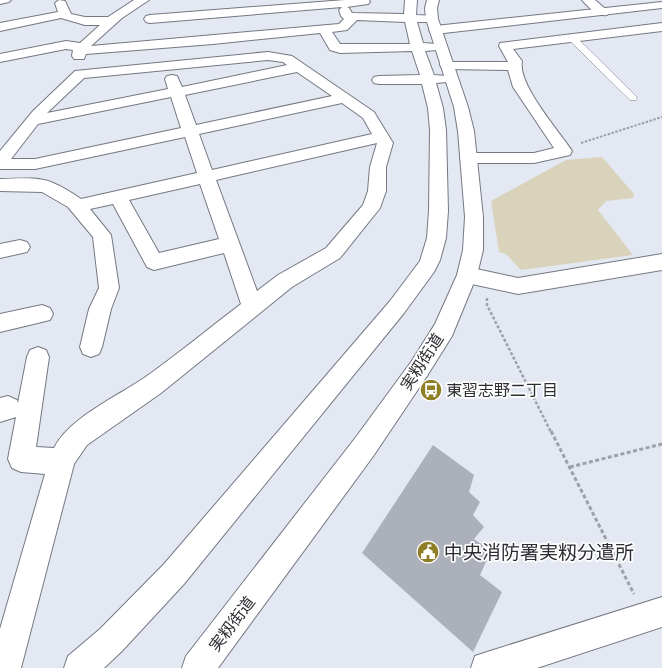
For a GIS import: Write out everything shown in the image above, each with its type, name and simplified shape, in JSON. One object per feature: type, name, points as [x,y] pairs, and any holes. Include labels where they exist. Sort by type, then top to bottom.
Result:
[{"type":"street","points":[[0,1],[5,0]]},
{"type":"street","points":[[60,0],[66,17],[75,20],[111,21]]},
{"type":"street","points":[[150,19],[364,2],[363,0]]},
{"type":"street","points":[[588,0],[603,12]]},
{"type":"street","points":[[91,73],[79,60],[81,48],[136,1]]},
{"type":"street","points":[[343,4],[347,16],[410,9]]},
{"type":"street","points":[[324,29],[335,47],[340,49],[418,48],[440,40],[603,12],[662,5]]},
{"type":"street","points":[[410,9],[440,40],[514,66]]},
{"type":"street","points":[[80,668],[111,640],[174,574],[397,307],[422,274],[430,260],[436,240],[439,194],[436,111],[418,48],[410,9]]},
{"type":"street","points":[[0,27],[65,14]]},
{"type":"street","points":[[0,58],[66,45],[90,50],[343,27],[354,16]]},
{"type":"street","points":[[468,158],[534,158],[564,151],[520,87],[514,66],[515,61],[505,46],[662,27]]},
{"type":"street","points":[[428,79],[440,40]]},
{"type":"street","name":"実籾街道","points":[[198,668],[361,452],[419,369],[478,277],[473,250],[474,217],[461,107],[440,40]]},
{"type":"street","points":[[0,163],[32,121],[80,74],[268,56],[287,59],[369,115],[385,143],[378,167],[377,191],[371,208],[333,253],[285,281],[153,385],[78,436],[67,449],[61,462],[6,668]]},
{"type":"street","points":[[168,66],[252,306]]},
{"type":"street","points":[[32,121],[300,67]]},
{"type":"street","points":[[380,80],[428,79]]},
{"type":"street","points":[[0,163],[34,164],[345,98]]},
{"type":"street","points":[[77,206],[381,137]]},
{"type":"street","points":[[0,185],[38,185],[47,187],[77,206],[102,235],[109,288],[100,309],[91,347]]},
{"type":"street","points":[[118,196],[154,262],[230,244]]},
{"type":"street","points":[[0,251],[20,247]]},
{"type":"street","points":[[478,277],[518,286],[662,262]]},
{"type":"street","points":[[0,324],[42,314]]},
{"type":"street","points":[[38,357],[21,459],[61,462]]},
{"type":"street","points":[[486,668],[654,615]]},
{"type":"lane","points":[[572,38],[633,98]]},
{"type":"path","points":[[564,151],[595,137],[662,117]]},
{"type":"path","points":[[478,277],[487,305],[570,467],[654,615]]},
{"type":"path","points":[[570,467],[662,444]]},
{"type":"shaded area","points":[[602,157],[634,194],[633,198],[606,201],[598,210],[633,255],[521,270],[506,254],[499,252],[491,201],[566,160]]},
{"type":"building","points":[[433,445],[474,475],[469,492],[480,502],[473,515],[484,527],[474,539],[491,551],[480,575],[502,592],[473,652],[362,553]]},
{"type":"place","name":"東習志野二丁目","points":[[431,390]]},
{"type":"place","name":"中央消防署実籾分遣所","points":[[428,552]]}]
